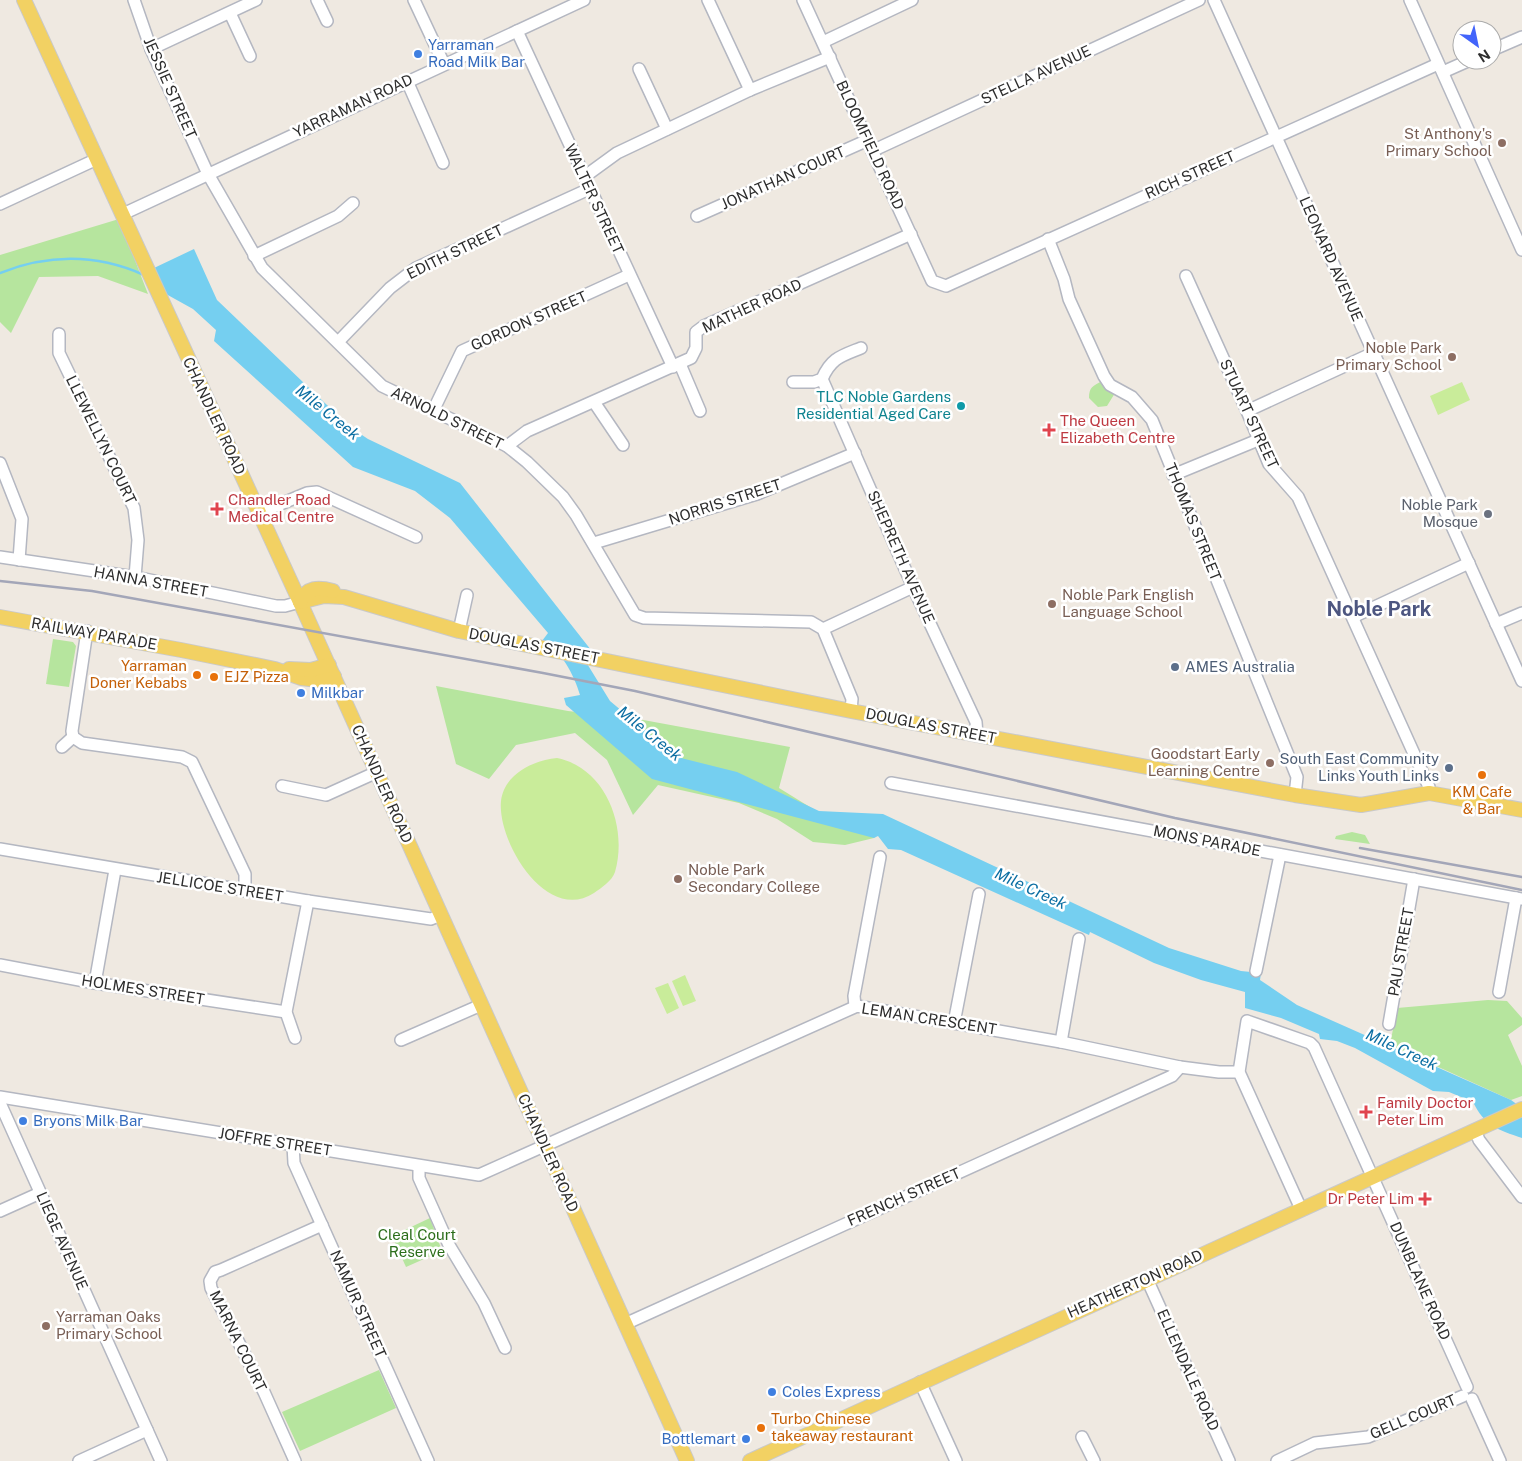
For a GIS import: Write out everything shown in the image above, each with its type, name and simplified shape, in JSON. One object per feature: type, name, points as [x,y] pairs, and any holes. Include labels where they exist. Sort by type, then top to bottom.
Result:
[{"type":"main road","name":"CHANDLER ROAD","points":[[24,0],[286,570],[687,1461]]},
{"type":"main road","name":"DOUGLAS STREET","points":[[286,570],[304,582],[347,598],[459,631],[591,656],[851,711],[1295,795],[1361,805],[1429,793],[1522,810]]},
{"type":"main road","points":[[300,602],[305,594],[311,590],[326,589]]},
{"type":"main road","name":"DOUGLAS STREET","points":[[300,602],[322,596],[347,598]]},
{"type":"main road","points":[[308,619],[316,608],[324,602],[347,598]]},
{"type":"main road","name":"RAILWAY PARADE","points":[[0,617],[87,631],[276,669],[312,680],[323,680],[331,670]]},
{"type":"main road","name":"HEATHERTON ROAD","points":[[750,1461],[1522,1109]]},
{"type":"street","name":"JESSIE STREET","points":[[134,0],[151,49],[208,174]]},
{"type":"street","points":[[151,49],[256,0]]},
{"type":"street","points":[[318,0],[327,21]]},
{"type":"street","points":[[414,0],[444,64]]},
{"type":"street","name":"YARRAMAN ROAD","points":[[122,214],[584,0]]},
{"type":"street","points":[[708,0],[750,90]]},
{"type":"street","name":"BLOOMFIELD ROAD","points":[[804,0],[932,280],[941,286]]},
{"type":"street","points":[[822,42],[912,0]]},
{"type":"street","name":"STELLA AVENUE","points":[[870,145],[1199,0]]},
{"type":"street","name":"LEONARD AVENUE","points":[[1214,0],[1522,681]]},
{"type":"street","points":[[1410,0],[1522,250]]},
{"type":"street","points":[[230,12],[250,56]]},
{"type":"street","name":"WALTER STREET","points":[[517,31],[629,275],[700,411]]},
{"type":"street","points":[[1502,46],[1522,37]]},
{"type":"street","points":[[584,177],[617,153],[750,90],[830,57]]},
{"type":"street","name":"RICH STREET","points":[[941,286],[946,286],[1276,137],[1452,65]]},
{"type":"street","points":[[639,69],[667,129]]},
{"type":"street","points":[[407,81],[443,163]]},
{"type":"street","name":"JONATHAN COURT","points":[[697,216],[870,145]]},
{"type":"street","points":[[0,204],[97,159]]},
{"type":"street","name":"ARNOLD STREET","points":[[208,174],[254,256],[274,280],[382,386],[506,446],[563,497],[594,543],[635,615],[644,618],[811,622],[823,629]]},
{"type":"street","name":"EDITH STREET","points":[[338,342],[390,288],[409,272],[589,188]]},
{"type":"street","points":[[254,256],[338,216],[353,204]]},
{"type":"street","name":"MATHER ROAD","points":[[506,446],[527,431],[691,358],[696,348],[696,332],[704,326],[911,234]]},
{"type":"street","name":"THOMAS STREET","points":[[1048,239],[1064,279],[1069,299],[1104,376],[1110,385],[1132,397],[1152,420],[1297,776],[1295,795]]},
{"type":"street","name":"GORDON STREET","points":[[432,411],[462,351],[629,275]]},
{"type":"street","name":"STUART STREET","points":[[1186,276],[1272,470],[1298,498],[1353,617],[1427,784],[1429,793]]},
{"type":"street","name":"LLEWELLYN COURT","points":[[59,334],[59,353],[134,508],[138,540],[135,577]]},
{"type":"street","points":[[793,382],[814,382],[822,379],[828,364],[841,356],[861,348]]},
{"type":"street","points":[[1247,411],[1373,353]]},
{"type":"street","name":"SHEPRETH AVENUE","points":[[822,379],[913,587],[976,722],[977,735]]},
{"type":"street","points":[[594,402],[623,445]]},
{"type":"street","points":[[1173,475],[1258,440]]},
{"type":"street","name":"NORRIS STREET","points":[[594,543],[757,494],[855,453]]},
{"type":"street","points":[[0,463],[22,519],[19,560]]},
{"type":"street","points":[[259,513],[307,493],[316,492],[416,538]]},
{"type":"street","name":"HANNA STREET","points":[[0,557],[135,577],[276,606],[286,606],[300,602]]},
{"type":"street","points":[[1353,617],[1468,563]]},
{"type":"street","points":[[851,711],[852,699],[823,629],[913,587]]},
{"type":"street","points":[[459,631],[468,595]]},
{"type":"street","points":[[1496,624],[1522,612]]},
{"type":"street","points":[[87,631],[72,731],[73,737],[82,743],[182,757],[192,762],[245,874],[245,891]]},
{"type":"street","points":[[62,747],[73,737]]},
{"type":"street","points":[[282,786],[326,795],[377,772]]},
{"type":"street","name":"MONS PARADE","points":[[891,783],[1519,898]]},
{"type":"street","name":"JELLICOE STREET","points":[[0,850],[308,901],[431,919],[441,915]]},
{"type":"street","points":[[1256,971],[1280,855]]},
{"type":"street","points":[[855,1006],[854,996],[880,857]]},
{"type":"street","points":[[95,983],[115,870]]},
{"type":"street","name":"PAU STREET","points":[[1389,1024],[1414,879]]},
{"type":"street","points":[[954,1022],[979,894]]},
{"type":"street","points":[[1499,992],[1519,898]]},
{"type":"street","points":[[295,1038],[286,1012],[308,901]]},
{"type":"street","points":[[1061,1042],[1079,939]]},
{"type":"street","name":"HOLMES STREET","points":[[0,965],[95,983],[286,1012]]},
{"type":"street","points":[[401,1040],[482,1004]]},
{"type":"street","name":"LEMAN CRESCENT","points":[[545,1146],[855,1006],[1061,1042],[1180,1067],[1219,1072],[1227,1077],[1240,1074]]},
{"type":"street","name":"DUNBLANE ROAD","points":[[1240,1074],[1248,1015],[1312,1045],[1373,1176],[1467,1394],[1500,1461]]},
{"type":"street","name":"FRENCH STREET","points":[[625,1324],[1172,1076],[1180,1067]]},
{"type":"street","points":[[1240,1074],[1301,1209]]},
{"type":"street","name":"JOFFRE STREET","points":[[0,1097],[479,1175],[545,1146]]},
{"type":"street","name":"LIEGE AVENUE","points":[[0,1104],[161,1461]]},
{"type":"street","points":[[1475,1130],[1479,1140],[1522,1197]]},
{"type":"street","name":"NAMUR STREET","points":[[293,1146],[294,1163],[428,1461]]},
{"type":"street","points":[[419,1166],[419,1178],[450,1246],[484,1303],[505,1348]]},
{"type":"street","points":[[0,1211],[40,1193]]},
{"type":"street","name":"MARNA COURT","points":[[294,1461],[264,1392],[210,1281],[215,1272],[322,1225]]},
{"type":"street","name":"ELLENDALE ROAD","points":[[1147,1279],[1229,1461]]},
{"type":"street","points":[[920,1382],[956,1461]]},
{"type":"street","name":"GELL COURT","points":[[1277,1461],[1315,1443],[1368,1437],[1467,1394]]},
{"type":"street","points":[[79,1461],[147,1430]]},
{"type":"street","points":[[1082,1437],[1094,1461]]},
{"type":"green space","points":[[119,219],[148,294],[98,276],[39,277],[11,333],[0,322],[0,255]]},
{"type":"green space","points":[[1102,381],[1115,393],[1107,406],[1098,407],[1089,398],[1089,394],[1092,387]]},
{"type":"green space","points":[[1462,382],[1470,400],[1438,415],[1430,396]]},
{"type":"green space","points":[[53,639],[73,642],[76,646],[69,687],[46,684]]},
{"type":"green space","points":[[436,686],[568,711],[638,719],[790,747],[779,788],[818,812],[876,835],[874,838],[845,845],[813,842],[777,819],[739,803],[658,785],[633,815],[607,760],[575,733],[516,745],[489,779],[456,764]]},
{"type":"green space","points":[[557,758],[574,764],[589,774],[600,787],[609,802],[615,819],[618,837],[618,855],[614,875],[594,893],[576,900],[559,897],[542,888],[528,874],[516,856],[507,837],[502,818],[501,801],[503,791],[514,776],[530,765]]},
{"type":"green space","points":[[1352,832],[1365,835],[1370,844],[1335,839],[1336,836]]},
{"type":"green space","points":[[685,975],[696,1001],[683,1006],[672,981]]},
{"type":"green space","points":[[668,983],[679,1008],[667,1014],[655,988]]},
{"type":"green space","points":[[1488,1000],[1507,1001],[1522,1018],[1522,1025],[1508,1035],[1522,1066],[1522,1096],[1511,1100],[1390,1045],[1397,1008]]},
{"type":"green space","name":"Cleal Court Reserve","points":[[430,1218],[442,1251],[406,1267],[392,1236]]},
{"type":"green space","points":[[379,1370],[396,1408],[300,1451],[282,1412]]},
{"type":"water","points":[[194,249],[217,300],[350,427],[368,439],[460,483],[591,650],[578,649],[610,701],[677,757],[737,772],[819,811],[883,814],[1169,948],[1241,971],[1261,973],[1260,980],[1297,1005],[1511,1100],[1522,1108],[1522,1138],[1493,1126],[1477,1110],[1473,1102],[1449,1092],[1433,1091],[1355,1048],[1337,1041],[1320,1039],[1319,1034],[1281,1018],[1245,1008],[1245,992],[1201,980],[1154,963],[1090,932],[1089,935],[901,850],[888,849],[878,836],[874,838],[652,779],[566,705],[564,698],[580,695],[571,672],[561,656],[549,644],[542,641],[548,633],[450,518],[415,491],[353,467],[214,341],[216,330],[193,309],[166,294],[154,268]]},
{"type":"waterway","name":"Mile Creek","points":[[0,273],[36,262],[72,259],[108,263],[144,275]]},
{"type":"railway","points":[[0,581],[92,591],[635,691],[1175,818],[1522,890]]},
{"type":"railway","points":[[1360,848],[1522,877]]},
{"type":"place","name":"Yarraman Road Milk Bar","points":[[418,54]]},
{"type":"place","name":"St Anthony's Primary School","points":[[1502,143]]},
{"type":"place","name":"Noble Park Primary School","points":[[1452,357]]},
{"type":"place","name":"TLC Noble Gardens Residential Aged Care","points":[[961,406]]},
{"type":"place","name":"The Queen Elizabeth Centre","points":[[1049,430]]},
{"type":"place","name":"Chandler Road Medical Centre","points":[[217,509]]},
{"type":"place","name":"Noble Park Mosque","points":[[1488,514]]},
{"type":"place","name":"Noble Park English Language School","points":[[1052,604]]},
{"type":"place","name":"AMES Australia","points":[[1175,667]]},
{"type":"place","name":"Yarraman Doner Kebabs","points":[[197,675]]},
{"type":"place","name":"EJZ Pizza","points":[[214,677]]},
{"type":"place","name":"Milkbar","points":[[301,693]]},
{"type":"place","name":"Goodstart Early Learning Centre","points":[[1270,763]]},
{"type":"place","name":"South East Community Links Youth Links","points":[[1449,768]]},
{"type":"place","name":"KM Cafe & Bar","points":[[1482,775]]},
{"type":"place","name":"Noble Park Secondary College","points":[[678,879]]},
{"type":"place","name":"Family Doctor Peter Lim","points":[[1366,1112]]},
{"type":"place","name":"Bryons Milk Bar","points":[[23,1121]]},
{"type":"place","name":"Dr Peter Lim","points":[[1425,1199]]},
{"type":"place","name":"Yarraman Oaks Primary School","points":[[46,1326]]},
{"type":"place","name":"Coles Express","points":[[772,1392]]},
{"type":"place","name":"Turbo Chinese takeaway restaurant","points":[[761,1428]]},
{"type":"place","name":"Bottlemart","points":[[746,1439]]},
{"type":"district","name":"Noble Park","points":[[1379,609]]}]
